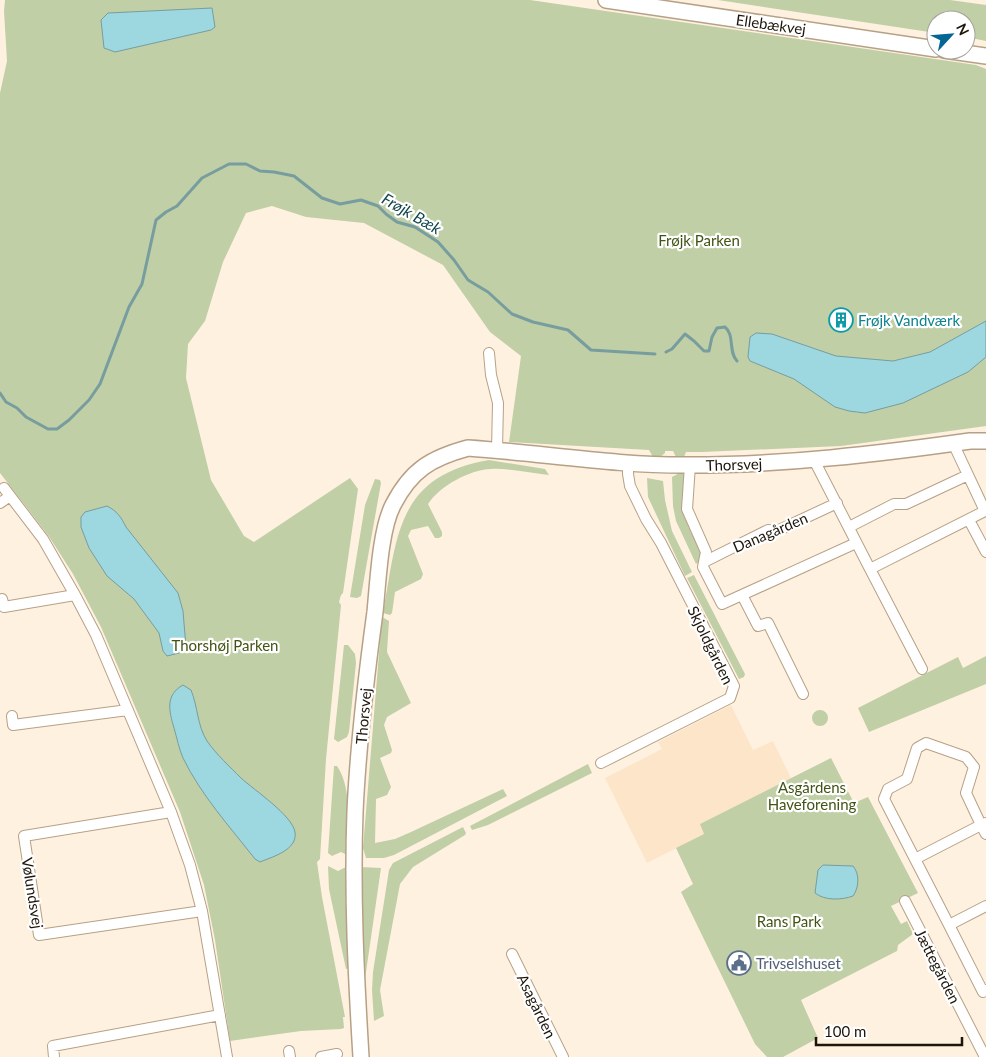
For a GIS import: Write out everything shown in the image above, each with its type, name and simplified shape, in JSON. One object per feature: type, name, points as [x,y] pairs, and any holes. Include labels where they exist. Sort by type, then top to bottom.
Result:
[{"type":"street","name":"Ellebækvej","points":[[606,0],[926,48]]},
{"type":"street","points":[[488,353],[498,404],[497,450]]},
{"type":"street","name":"Thorsvej","points":[[970,441],[979,435],[986,434]]},
{"type":"street","name":"Thorsvej","points":[[361,1057],[354,893],[355,811],[366,685],[384,533],[392,506],[408,480],[429,462],[445,454],[468,448],[628,462],[690,465],[814,460],[970,441],[986,441]]},
{"type":"street","points":[[870,569],[985,511],[953,444]]},
{"type":"street","points":[[814,460],[838,503],[856,543],[922,669]]},
{"type":"street","name":"Skjoldgården","points":[[602,763],[730,698],[734,686],[630,486],[628,462]]},
{"type":"street","points":[[690,465],[687,509],[706,552],[703,567],[722,604],[856,543]]},
{"type":"street","points":[[849,527],[894,504],[906,504],[968,475]]},
{"type":"street","points":[[0,503],[7,492],[42,539],[75,595],[96,635],[171,812],[190,865],[202,911],[227,1057]]},
{"type":"street","name":"Danagården","points":[[704,562],[768,530],[777,531],[838,503]]},
{"type":"street","points":[[970,520],[986,552]]},
{"type":"street","points":[[2,599],[4,607],[75,595]]},
{"type":"street","points":[[742,595],[758,626],[768,623],[803,694]]},
{"type":"street","points":[[12,716],[13,725],[128,710]]},
{"type":"street","points":[[915,859],[984,827],[966,793],[974,767],[966,757],[926,743],[917,748],[907,779],[888,789],[884,799],[948,925],[985,993]]},
{"type":"street","name":"Vølundsvej","points":[[171,812],[24,836],[39,935],[202,911]]},
{"type":"street","name":"Jættegården","points":[[905,901],[984,1057]]},
{"type":"street","points":[[948,925],[986,906]]},
{"type":"street","name":"Asagården","points":[[512,954],[563,1057]]},
{"type":"street","points":[[54,1057],[53,1046],[220,1014]]},
{"type":"street","points":[[321,1057],[337,1054]]},
{"type":"shaded area","points":[[731,705],[753,750],[773,741],[791,778],[700,824],[704,834],[647,863],[605,778],[662,749],[658,742]]},
{"type":"green space","name":"Frøjk Parken","points":[[5,0],[530,0],[926,58],[926,60],[942,60],[976,65],[986,69],[986,426],[841,446],[686,452],[684,457],[676,457],[673,451],[665,451],[660,457],[653,457],[649,450],[509,442],[521,356],[490,332],[443,265],[364,223],[306,217],[272,206],[246,213],[223,262],[205,321],[188,344],[186,378],[211,480],[244,536],[254,542],[350,478],[358,489],[343,593],[339,602],[341,605],[326,759],[320,859],[317,862],[345,1017],[343,1017],[344,1028],[341,1029],[301,1031],[230,1041],[215,940],[204,885],[180,812],[101,627],[73,574],[48,535],[0,473],[0,93],[7,61]]},
{"type":"green space","points":[[718,0],[950,0],[986,5],[986,41],[976,39],[976,10],[926,10],[926,31]]},
{"type":"green space","points":[[489,460],[545,469],[549,475],[491,469],[474,472],[447,485],[428,504],[442,532],[442,536],[435,538],[428,526],[411,530],[408,536],[423,574],[421,579],[395,592],[392,613],[390,615],[383,613],[398,535],[406,514],[418,495],[435,480],[458,468]]},
{"type":"green space","points":[[683,471],[685,475],[685,517],[702,555],[702,560],[696,564],[676,521],[673,506],[672,477]]},
{"type":"green space","points":[[647,478],[663,481],[672,531],[692,572],[685,576],[648,497]]},
{"type":"green space","points":[[375,479],[380,480],[381,483],[361,596],[357,598],[350,597],[365,505]]},
{"type":"green space","points":[[694,575],[745,674],[744,677],[739,679],[687,578]]},
{"type":"green space","points":[[382,617],[389,621],[387,652],[411,703],[387,717],[384,725],[392,750],[391,753],[380,758],[391,787],[387,795],[376,799],[375,843],[395,839],[503,789],[507,796],[394,855],[384,858],[366,858],[363,848]]},
{"type":"green space","points":[[344,645],[348,645],[355,654],[356,663],[349,732],[347,737],[338,742],[334,739]]},
{"type":"green space","points":[[986,656],[986,684],[869,732],[858,708],[958,657],[963,668]]},
{"type":"green space","points":[[820,710],[826,712],[828,718],[826,724],[820,726],[814,724],[812,718],[814,712]]},
{"type":"green space","name":"Rans Park","points":[[831,758],[854,803],[868,797],[918,893],[891,906],[901,924],[907,921],[913,934],[898,945],[897,951],[801,1000],[818,1038],[783,1057],[767,1057],[755,1044],[681,892],[693,884],[676,848],[704,834],[700,824]]},
{"type":"green space","points":[[588,764],[592,773],[488,825],[472,830],[470,826]]},
{"type":"green space","points":[[334,766],[337,766],[342,775],[347,797],[349,856],[341,852],[332,856],[328,853]]},
{"type":"green space","points":[[463,827],[465,835],[413,867],[400,884],[380,990],[384,1016],[374,1021],[373,972],[389,870],[393,863]]},
{"type":"green space","points":[[328,866],[338,871],[348,866],[349,968],[346,969],[329,889]]},
{"type":"green space","points":[[360,867],[381,868],[365,979],[362,978]]},
{"type":"water","points":[[212,8],[215,27],[211,30],[115,52],[104,48],[101,20],[108,13]]},
{"type":"water","points":[[986,321],[986,357],[968,372],[903,403],[865,413],[835,407],[794,379],[750,361],[748,357],[750,337],[756,333],[772,334],[836,356],[893,361],[930,352]]},
{"type":"water","points":[[107,506],[118,515],[178,593],[183,611],[186,647],[179,653],[167,656],[163,651],[159,633],[134,599],[107,576],[89,548],[81,527],[81,517],[85,512]]},
{"type":"water","points":[[183,685],[191,690],[201,729],[207,741],[241,778],[272,803],[292,825],[295,838],[292,844],[283,852],[260,862],[255,859],[216,810],[190,772],[180,751],[170,710],[173,694]]},
{"type":"water","points":[[823,865],[853,866],[857,873],[858,881],[857,889],[853,896],[834,899],[819,896],[815,893],[818,870]]},
{"type":"waterway","name":"Frøjk Bæk","points":[[0,393],[6,402],[17,408],[26,417],[48,429],[57,429],[69,420],[89,400],[100,384],[129,307],[142,284],[156,220],[177,206],[202,178],[229,164],[246,164],[260,171],[294,176],[322,198],[340,204],[361,200],[378,206],[397,222],[415,227],[438,242],[468,280],[488,292],[512,314],[533,322],[568,330],[591,350],[655,354]]},
{"type":"waterway","name":"Frøjk Bæk","points":[[666,352],[672,349],[685,334],[704,351],[709,351],[712,337],[717,328],[725,327],[730,334],[734,357],[737,361]]},
{"type":"place","name":"Frøjk Vandværk","points":[[841,320]]},
{"type":"place","name":"Trivselshuset","points":[[739,963]]},
{"type":"park label","name":"Thorshøj Parken","points":[[225,645]]},
{"type":"park label","name":"Asgårdens Haveforening","points":[[812,796]]}]
